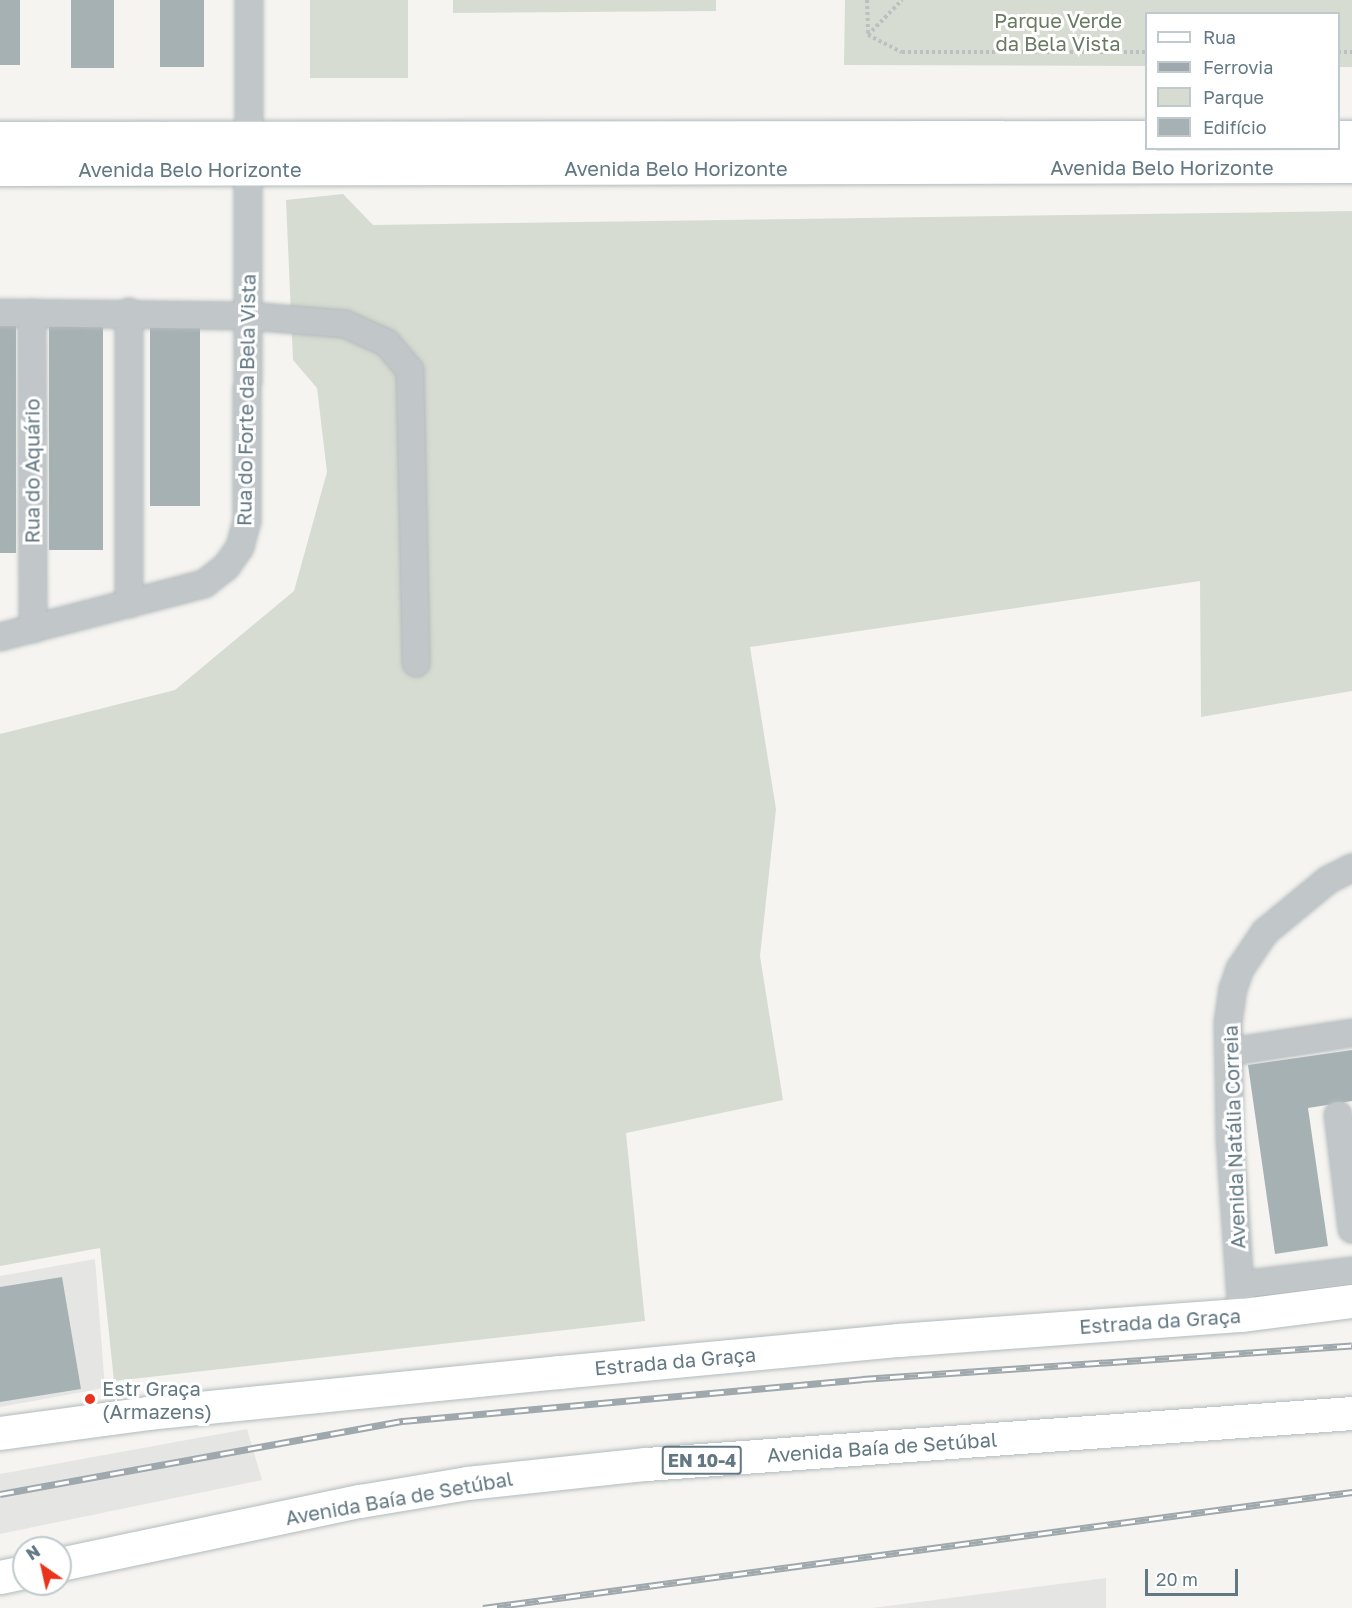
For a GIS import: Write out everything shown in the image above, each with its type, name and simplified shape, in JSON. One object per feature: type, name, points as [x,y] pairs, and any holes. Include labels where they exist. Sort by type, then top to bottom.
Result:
[{"type":"street","name":"Rua do Forte da Bela Vista","points":[[0,637],[204,584],[226,567],[240,547],[248,521],[249,0]]},
{"type":"street","name":"Avenida Belo Horizonte","points":[[0,169],[248,153],[1145,137]]},
{"type":"street","name":"Avenida Belo Horizonte","points":[[0,138],[248,153],[1352,166]]},
{"type":"street","points":[[129,312],[129,604]]},
{"type":"street","points":[[0,313],[129,312],[248,316],[345,324],[387,343],[410,370],[416,663]]},
{"type":"street","name":"Rua do Aquário","points":[[32,313],[33,629]]},
{"type":"street","name":"Avenida Natália Correia","points":[[1241,1300],[1230,1139],[1228,1052],[1233,989],[1250,951],[1310,893],[1352,868]]},
{"type":"street","points":[[1228,1052],[1352,1033]]},
{"type":"street","points":[[1338,1114],[1352,1229]]},
{"type":"street","points":[[1241,1300],[1352,1271]]},
{"type":"street","name":"Estrada da Graça","points":[[0,1433],[148,1413],[898,1340],[1241,1300],[1352,1301]]},
{"type":"street","name":"Avenida Baía de Setúbal","points":[[72,1561],[360,1501],[467,1483],[646,1464],[1352,1413]]},
{"type":"path","points":[[867,0],[868,35]]},
{"type":"path","points":[[868,35],[902,0]]},
{"type":"path","points":[[868,35],[902,52],[1145,52]]},
{"type":"shaded area","points":[[95,1259],[105,1388],[0,1407],[0,1276]]},
{"type":"shaded area","points":[[247,1429],[262,1480],[0,1534],[0,1474]]},
{"type":"shaded area","points":[[1106,1578],[1106,1608],[872,1608]]},
{"type":"green space","points":[[310,0],[408,0],[408,78],[310,78]]},
{"type":"green space","points":[[453,0],[716,0],[716,11],[453,13]]},
{"type":"green space","name":"Parque Verde da Bela Vista","points":[[845,0],[1352,0],[1352,67],[1340,67],[1340,12],[1145,12],[1145,66],[844,65]]},
{"type":"green space","points":[[343,194],[373,225],[1352,211],[1352,691],[1201,717],[1200,581],[750,647],[776,809],[760,956],[783,1100],[626,1133],[645,1321],[114,1381],[100,1248],[0,1266],[0,734],[175,690],[294,591],[327,472],[317,388],[293,360],[286,200]]},
{"type":"building","points":[[0,0],[20,0],[20,65],[0,65]]},
{"type":"building","points":[[71,0],[114,0],[114,68],[71,68]]},
{"type":"building","points":[[160,0],[204,0],[204,67],[160,67]]},
{"type":"building","points":[[150,323],[200,323],[200,506],[150,506]]},
{"type":"building","points":[[49,324],[103,324],[103,550],[49,550]]},
{"type":"building","points":[[0,326],[16,326],[16,553],[0,553]]},
{"type":"building","points":[[1352,1050],[1352,1101],[1308,1108],[1328,1246],[1275,1254],[1248,1065]]},
{"type":"building","points":[[62,1277],[81,1389],[0,1402],[0,1287]]},
{"type":"railway","points":[[0,1494],[403,1421],[862,1379],[1352,1346]]},
{"type":"railway","points":[[483,1608],[1352,1492]]},
{"type":"place","name":"Estr Graça (Armazens)","points":[[90,1399]]}]
